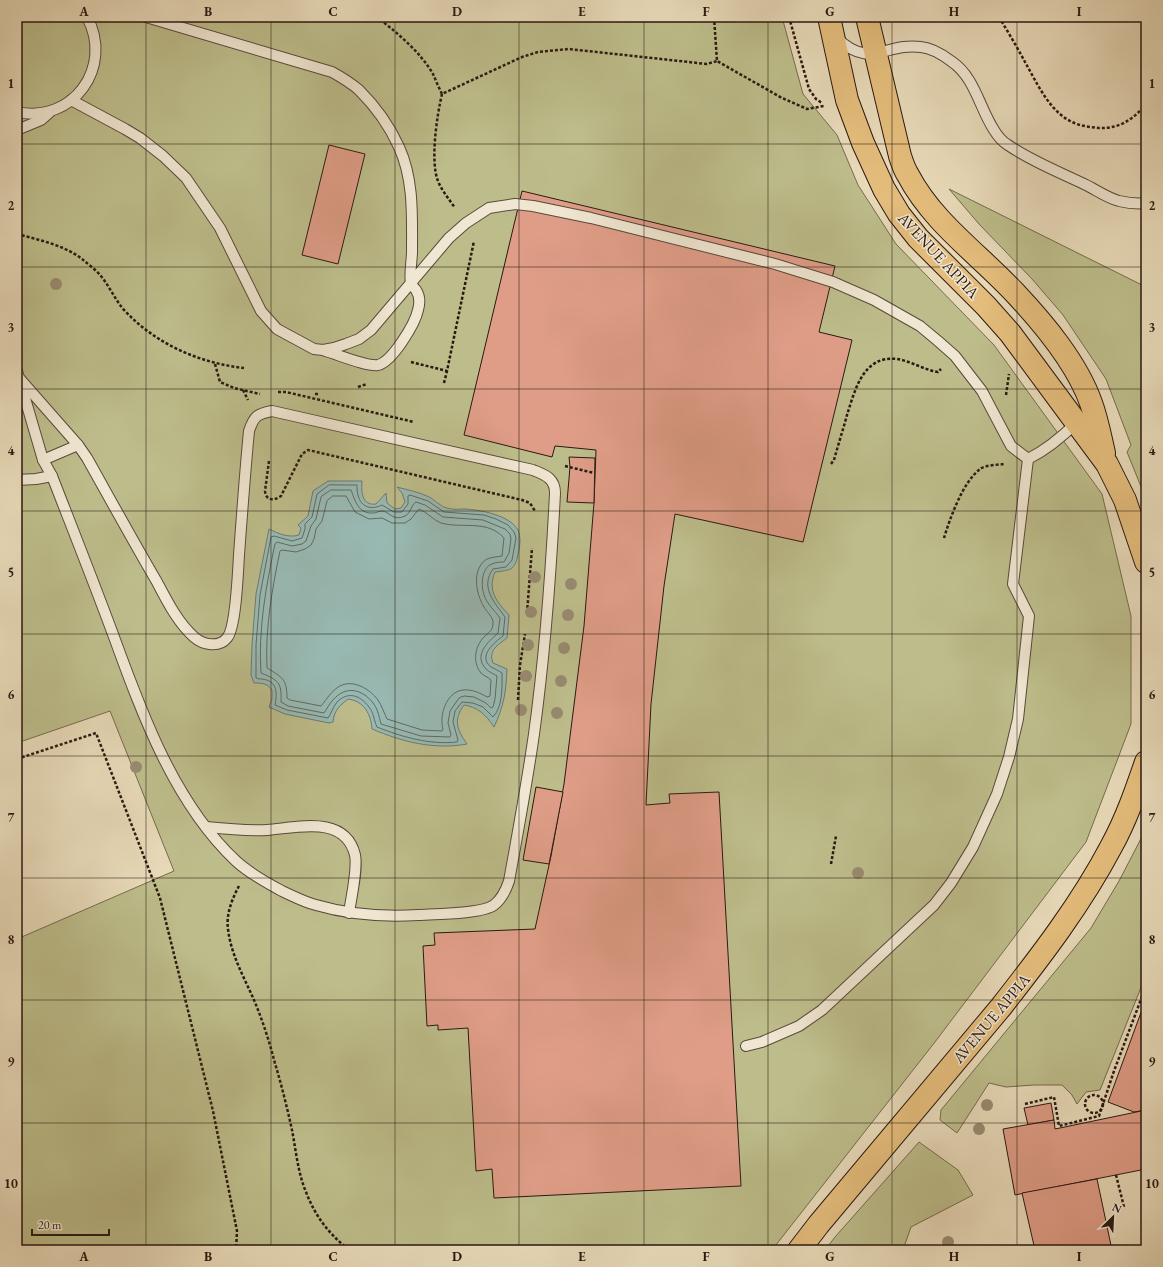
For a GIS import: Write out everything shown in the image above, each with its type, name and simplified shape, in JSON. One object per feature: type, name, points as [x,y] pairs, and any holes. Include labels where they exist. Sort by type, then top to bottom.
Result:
[{"type":"main road","name":"AVENUE APPIA","points":[[867,17],[900,156],[907,175],[921,196],[939,218],[1015,293],[1046,329],[1075,369],[1091,402],[1107,464]]},
{"type":"main road","name":"AVENUE APPIA","points":[[831,25],[847,100],[854,122],[884,189],[918,238],[986,306],[1010,333],[1107,464],[1125,500],[1146,562]]},
{"type":"main road","name":"AVENUE APPIA","points":[[799,1250],[819,1224],[1001,1007],[1069,918],[1112,846],[1132,801],[1146,762]]},
{"type":"lane","points":[[17,130],[41,120],[53,110],[71,100],[81,91],[89,79],[94,66],[96,52],[95,39],[87,17]]},
{"type":"lane","points":[[71,100],[125,128],[140,138],[163,156],[186,178],[220,228],[261,311],[278,329],[314,348],[372,365],[382,363],[403,340],[413,323],[418,311],[420,300],[411,282],[412,204],[407,172],[400,148],[391,130],[377,112],[359,90],[332,72],[146,17]]},
{"type":"lane","points":[[831,25],[846,47],[859,53],[876,54],[901,48],[922,47],[953,62],[967,76],[994,130],[1007,144],[1034,160],[1118,201],[1135,204],[1146,203]]},
{"type":"lane","points":[[17,112],[39,114],[53,110]]},
{"type":"lane","points":[[323,350],[334,348],[358,339],[371,330],[449,238],[466,223],[489,208],[515,204],[533,206],[591,218],[775,264],[833,282],[874,300],[920,326],[955,356],[982,391],[1010,446],[1028,459]]},
{"type":"lane","points":[[19,375],[78,445],[87,458],[173,610],[194,637],[208,644],[223,642],[228,638],[232,630],[236,598],[249,431],[253,420],[261,413],[272,411],[532,470],[551,479],[555,486],[552,554],[534,734],[519,829],[507,887],[498,902],[486,909],[438,914],[397,916],[349,913],[315,905],[294,897],[273,886],[237,862],[206,827],[177,783],[161,752],[134,691],[52,476],[43,460],[19,375]]},
{"type":"lane","points":[[1028,459],[1042,452],[1064,435],[1077,422]]},
{"type":"lane","points":[[43,460],[78,445]]},
{"type":"lane","points":[[746,1046],[762,1042],[799,1026],[822,1010],[934,905],[952,883],[973,847],[997,794],[1009,757],[1018,719],[1029,616],[1013,584],[1028,459]]},
{"type":"lane","points":[[17,480],[52,476]]},
{"type":"lane","points":[[206,827],[236,830],[260,830],[298,826],[321,826],[337,831],[348,841],[355,855],[349,913]]},
{"type":"path","points":[[376,17],[404,39],[416,52],[432,73],[442,94],[538,52],[569,50],[707,64],[717,61],[782,98],[807,109],[826,105],[816,99],[809,89],[789,17]]},
{"type":"path","points":[[714,17],[717,61]]},
{"type":"path","points":[[999,17],[1043,93],[1056,110],[1072,122],[1089,127],[1108,128],[1122,124],[1138,114],[1146,104]]},
{"type":"path","points":[[17,234],[63,248],[81,258],[101,275],[125,311],[156,336],[173,347],[192,356],[215,364],[244,368]]},
{"type":"path","points":[[831,464],[834,460],[855,388],[863,374],[875,362],[884,359],[897,359],[938,372],[955,356]]},
{"type":"path","points":[[1005,396],[1009,369]]},
{"type":"path","points":[[444,383],[447,371]]},
{"type":"path","points":[[243,390],[248,400]]},
{"type":"path","points":[[273,396],[279,392],[286,392],[421,424]]},
{"type":"path","points":[[269,460],[265,492],[266,496],[272,499],[276,499],[281,496],[302,454],[308,450],[522,500],[533,506],[535,510],[535,517]]},
{"type":"path","points":[[944,538],[952,513],[959,498],[981,468]]},
{"type":"path","points":[[527,614],[532,545]]},
{"type":"path","points":[[518,702],[520,665],[526,629]]},
{"type":"path","points":[[17,759],[96,733],[160,898],[213,1111],[237,1230],[236,1250]]},
{"type":"path","points":[[830,864],[836,836]]},
{"type":"path","points":[[248,870],[233,896],[230,908],[227,928],[231,945],[239,968],[254,1001],[274,1060],[306,1192],[319,1218],[331,1235],[349,1250]]},
{"type":"path","points":[[1025,1104],[1054,1097],[1059,1126],[1099,1116],[1146,986]]},
{"type":"path","points":[[1096,1095],[1101,1098],[1103,1103],[1102,1107],[1097,1112],[1091,1112],[1085,1105],[1086,1100],[1090,1096],[1096,1095]]},
{"type":"path","points":[[1116,1175],[1124,1207]]},
{"type":"green space","points":[[17,17],[782,17],[803,94],[837,135],[858,185],[896,244],[994,345],[1102,494],[1131,616],[1131,724],[1086,842],[935,1042],[772,1250],[17,1250],[17,939],[174,871],[110,711],[17,743]]},
{"type":"green space","points":[[949,189],[1146,287],[1146,499],[1127,452],[1131,445],[1106,379],[1063,315],[1032,279],[979,224]]},
{"type":"green space","points":[[1146,829],[1146,975],[1100,1090],[1086,1092],[1077,1104],[1072,1095],[1062,1085],[1006,1087],[989,1083],[957,1133],[940,1120],[941,1110],[1091,928],[1119,881]]},
{"type":"green space","points":[[919,1142],[958,1170],[973,1195],[911,1227],[903,1250],[825,1250],[835,1237]]},
{"type":"water","points":[[328,481],[362,481],[362,494],[365,501],[371,504],[376,504],[386,493],[387,503],[395,509],[401,508],[405,502],[402,493],[397,487],[413,491],[431,498],[447,508],[465,509],[494,514],[514,525],[518,530],[520,545],[517,560],[511,569],[495,572],[492,585],[494,596],[509,615],[507,638],[495,648],[492,655],[493,663],[507,669],[504,699],[494,727],[481,712],[464,705],[458,715],[457,720],[461,734],[467,744],[443,746],[419,744],[384,734],[372,729],[368,713],[362,705],[354,700],[348,699],[342,704],[334,715],[333,722],[329,723],[285,714],[269,707],[272,699],[272,690],[268,686],[254,683],[251,675],[256,594],[269,529],[284,535],[299,535],[301,528],[298,525],[308,516],[313,491]]},
{"type":"building","points":[[329,145],[365,154],[338,264],[302,255]]},
{"type":"building","points":[[522,191],[835,266],[819,332],[852,340],[803,542],[675,514],[664,586],[651,704],[646,805],[670,803],[669,794],[719,792],[741,1186],[494,1198],[492,1169],[476,1171],[468,1028],[438,1030],[438,1025],[427,1026],[423,946],[435,945],[434,933],[535,929],[551,856],[564,784],[584,626],[594,503],[596,450],[555,446],[552,457],[464,435]]},
{"type":"building","points":[[569,457],[595,458],[594,503],[567,502],[570,467]]},
{"type":"building","points":[[536,787],[563,792],[549,864],[523,860]]},
{"type":"building","points":[[1146,999],[1146,1110],[1134,1112],[1108,1102]]},
{"type":"building","points":[[1051,1103],[1054,1120],[1028,1125],[1024,1108]]},
{"type":"building","points":[[1146,1110],[1146,1169],[1015,1195],[1003,1129],[1054,1120],[1055,1129]]},
{"type":"building","points":[[1097,1179],[1112,1250],[1035,1250],[1022,1193]]}]
